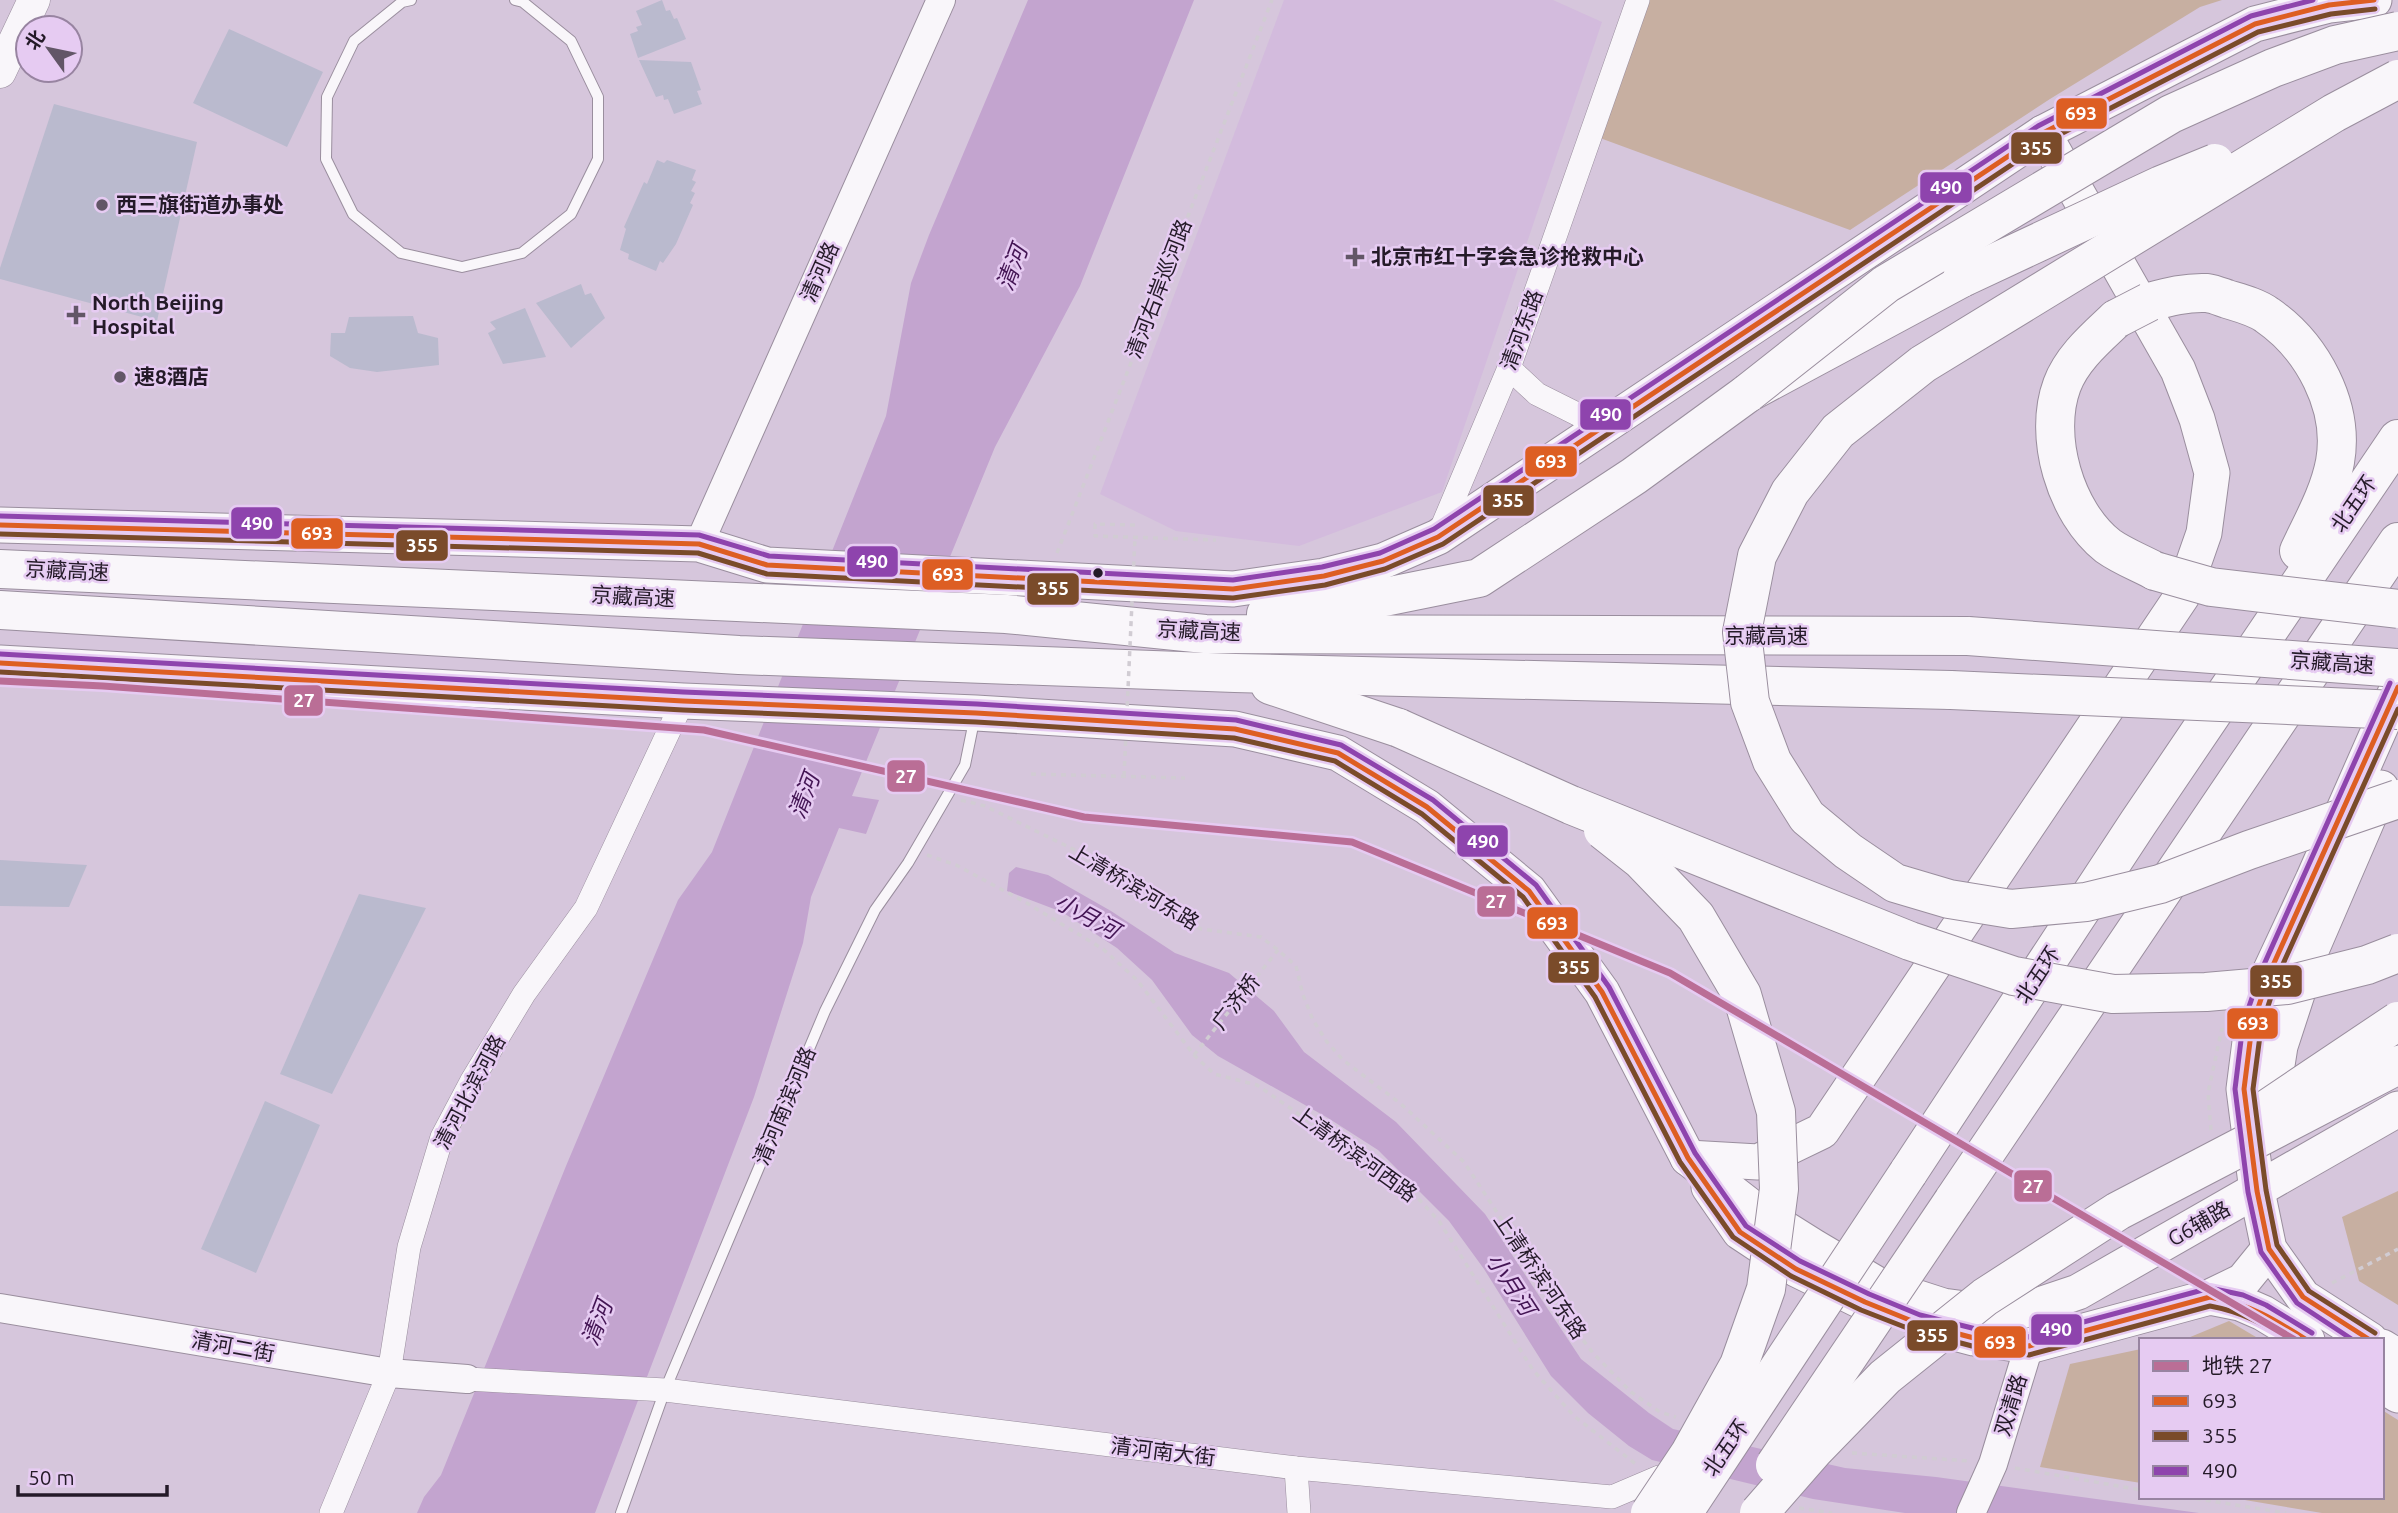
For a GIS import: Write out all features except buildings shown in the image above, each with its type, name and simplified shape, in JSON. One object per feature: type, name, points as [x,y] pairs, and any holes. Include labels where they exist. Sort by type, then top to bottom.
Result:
[{"type":"highway","points":[[1205,634],[1252,616],[1365,601],[1479,578],[1633,476],[1748,393],[1886,284],[2171,114],[2273,68],[2334,46],[2398,31]]},
{"type":"highway","points":[[2398,79],[2334,113],[1923,364],[1838,431],[1790,492],[1757,556],[1742,632],[1750,702],[1772,761],[1807,817],[1848,851],[1895,883],[1949,899],[2011,909],[2086,902],[2160,884],[2398,799]]},
{"type":"highway","points":[[1748,393],[1962,278],[2161,185],[2334,113]]},
{"type":"highway","points":[[2138,823],[2294,561],[2324,499],[2335,461],[2335,424],[2328,391],[2316,368],[2287,330],[2265,313],[2208,293],[2178,295],[2133,311],[2094,339],[2076,360],[2062,384],[2054,414],[2061,477],[2085,520],[2108,545],[2155,571],[2211,587],[2398,609]]},
{"type":"highway","name":"北五环","points":[[1683,1513],[2138,823],[2398,439]]},
{"type":"highway","points":[[1742,1513],[2398,542]]},
{"type":"highway","name":"京藏高速","points":[[0,569],[1006,614],[1205,634],[1968,636],[2398,668]]},
{"type":"highway","name":"京藏高速","points":[[0,610],[739,655],[1235,673],[1951,690],[2398,710]]},
{"type":"highway","points":[[1235,673],[1399,728],[1571,805],[1910,941],[2014,976],[2113,994],[2206,992],[2287,985],[2367,965],[2398,953]]},
{"type":"highway","points":[[1571,805],[1641,860],[1696,917],[1742,995],[1776,1112],[1779,1189],[1766,1290],[1740,1365],[1690,1453],[1654,1495]]},
{"type":"highway","points":[[1775,1510],[1814,1450],[1885,1377],[1986,1297],[2398,1021]]},
{"type":"highway","points":[[2118,1211],[2398,1065]]},
{"type":"main road","points":[[0,72],[34,0]]},
{"type":"main road","points":[[0,525],[699,544],[767,565],[1233,589],[1324,576],[1383,561],[1438,537],[2043,132],[2255,24],[2329,5],[2374,0]]},
{"type":"main road","points":[[1688,1158],[1758,1162],[1822,1131],[2182,596],[2204,533],[2212,473],[2197,419],[2178,370],[2043,132]]},
{"type":"main road","points":[[0,663],[683,701]]},
{"type":"main road","points":[[2367,1338],[2303,1297],[2269,1249],[2258,1191],[2245,1089],[2252,1026],[2270,972],[2314,880],[2398,687]]},
{"type":"main road","name":"G6辅路","points":[[683,701],[976,713],[1236,729],[1338,752],[1427,807],[1529,891],[1602,992],[1688,1158],[1755,1210],[1878,1284],[1943,1306],[2010,1315],[2078,1292],[2398,1110]]},
{"type":"main road","points":[[2258,1191],[2280,1046],[2312,947],[2398,748]]},
{"type":"main road","points":[[1688,1158],[1740,1232],[1796,1269],[1917,1323],[1973,1338],[2029,1346],[2210,1297],[2243,1281],[2269,1249]]},
{"type":"main road","points":[[2210,1297],[2240,1303],[2263,1313],[2304,1338]]},
{"type":"street","name":"清河路","points":[[699,544],[941,0]]},
{"type":"street","name":"清河东路","points":[[1438,537],[1509,368],[1638,0]]},
{"type":"street","points":[[1509,368],[1537,394],[1602,426]]},
{"type":"street","name":"清河北滨河路","points":[[331,1513],[389,1373],[409,1247],[442,1137],[471,1082],[524,994],[586,908],[683,701]]},
{"type":"street","name":"清河二街","points":[[0,1308],[389,1373],[467,1379]]},
{"type":"street","name":"双清路","points":[[1971,1513],[1993,1464],[2029,1346]]},
{"type":"street","name":"清河南大街","points":[[467,1379],[665,1390],[1296,1468],[1612,1497],[1654,1495]]},
{"type":"street","points":[[1296,1468],[1299,1513]]},
{"type":"lane","points":[[411,0],[402,2],[354,41],[327,97],[326,159],[353,215],[401,253],[462,267],[522,253],[571,214],[598,159],[598,97],[572,41],[523,2],[515,0]]},
{"type":"lane","name":"清河南滨河路","points":[[621,1513],[665,1390],[834,992],[875,911],[915,851],[965,765],[976,713]]},
{"type":"path","name":"清河右岸巡河路","points":[[1034,578],[1062,537],[1272,0]]},
{"type":"path","points":[[1135,525],[1095,524],[1095,536],[1216,540]]},
{"type":"path","points":[[1124,776],[1135,537]]},
{"type":"path","points":[[1031,774],[1185,778]]},
{"type":"path","name":"上清桥滨河东路","points":[[946,797],[985,806],[1083,854],[1165,909],[1202,929],[1261,937],[1296,965],[1312,1020],[1327,1042],[1343,1060],[1401,1104],[1464,1162],[1566,1318],[1593,1353],[1631,1392],[1660,1412],[1678,1417]]},
{"type":"path","name":"上清桥滨河西路","points":[[915,851],[956,865],[1066,925],[1103,949],[1137,980],[1194,1055],[1214,1074],[1257,1084],[1414,1194],[1439,1221],[1532,1370],[1574,1416],[1613,1449],[1654,1495]]},
{"type":"path","name":"广济桥","points":[[1194,1055],[1278,950]]},
{"type":"path","points":[[2330,1284],[2398,1249]]},
{"type":"path","points":[[1844,1452],[1952,1458],[2139,1490]]},
{"type":"path","points":[[2198,1499],[2286,1513]]},
{"type":"path","points":[[1775,1510],[1832,1513]]},
{"type":"shaded area","name":"北京市红十字会急诊抢救中心","points":[[1284,0],[1553,0],[1602,22],[1442,492],[1299,546],[1176,531],[1100,494]]},
{"type":"shaded area","points":[[1649,0],[2222,0],[2200,7],[2050,99],[1850,230],[1600,138]]},
{"type":"shaded area","points":[[2398,1191],[2398,1305],[2359,1281],[2342,1217]]},
{"type":"shaded area","points":[[2229,1321],[2258,1338],[2188,1338]]},
{"type":"shaded area","points":[[2139,1349],[2139,1483],[2040,1467],[2070,1364]]},
{"type":"shaded area","points":[[2384,1411],[2398,1420],[2398,1513],[2322,1513],[2239,1499],[2384,1499]]},
{"type":"water","name":"清河","points":[[1028,0],[1194,0],[1080,286],[995,447],[852,796],[879,800],[866,834],[839,828],[811,897],[803,943],[754,1097],[595,1513],[417,1513],[424,1497],[441,1475],[566,1166],[678,900],[712,852],[886,416],[911,283]]},
{"type":"water","name":"小月河","points":[[1016,867],[1048,875],[1111,911],[1175,953],[1229,973],[1274,1011],[1304,1052],[1396,1122],[1485,1214],[1581,1359],[1673,1429],[1845,1468],[1936,1477],[2199,1513],[1905,1513],[1813,1499],[1652,1460],[1629,1446],[1588,1413],[1551,1376],[1484,1269],[1449,1221],[1378,1150],[1328,1118],[1218,1056],[1192,1035],[1152,980],[1117,948],[1062,912],[1007,891],[1009,873]]},
{"type":"metro line","name":"27","points":[[0,681],[103,686],[704,730],[1084,817],[1352,842],[1670,973],[2292,1338]]},
{"type":"transit line","name":"490","points":[[0,516],[699,535],[769,556],[1233,580],[1322,567],[1380,553],[1434,529],[2038,126],[2251,16],[2313,0]]},
{"type":"transit line","name":"693","points":[[0,525],[699,544],[767,565],[1233,589],[1324,576],[1383,561],[1438,537],[2043,133],[2255,24],[2329,5],[2374,0]]},
{"type":"transit line","name":"355","points":[[0,534],[698,553],[767,574],[1233,598],[1325,585],[1385,569],[1443,544],[2047,141],[2258,32],[2331,14],[2375,9]]},
{"type":"transit line","name":"490","points":[[0,654],[683,692],[977,704],[1236,720],[1341,745],[1433,800],[1536,885],[1609,987],[1695,1153],[1746,1226],[1800,1261],[1920,1315],[1976,1329],[2028,1337],[2210,1288],[2243,1295],[2266,1305],[2312,1333]]},
{"type":"transit line","name":"693","points":[[0,663],[683,701],[976,713],[1235,729],[1338,753],[1427,807],[1529,891],[1602,992],[1688,1158],[1740,1232],[1796,1269],[1917,1323],[1974,1338],[2029,1346],[2210,1297],[2261,1313],[2304,1338]]},
{"type":"transit line","name":"355","points":[[0,672],[683,710],[976,722],[1234,738],[1335,761],[1422,814],[1523,897],[1595,997],[1680,1162],[1733,1237],[1791,1276],[1861,1310],[1915,1331],[1972,1346],[2029,1355],[2210,1306],[2252,1319],[2287,1338]]},
{"type":"transit line","name":"490","points":[[2350,1338],[2297,1303],[2261,1252],[2248,1192],[2235,1089],[2243,1024],[2262,969],[2390,683]]},
{"type":"transit line","name":"693","points":[[2367,1338],[2303,1297],[2269,1249],[2257,1191],[2244,1089],[2252,1026],[2270,972],[2398,687]]},
{"type":"transit line","name":"355","points":[[2375,1333],[2309,1291],[2277,1245],[2266,1190],[2253,1089],[2261,1028],[2278,975],[2398,709]]},
{"type":"place","name":"西三旗街道办事处","points":[[102,205]]},
{"type":"place","name":"北京市红十字会急诊抢救中心","points":[[1355,257]]},
{"type":"place","name":"North Beijing Hospital","points":[[76,315]]},
{"type":"place","name":"速8酒店","points":[[120,377]]}]
